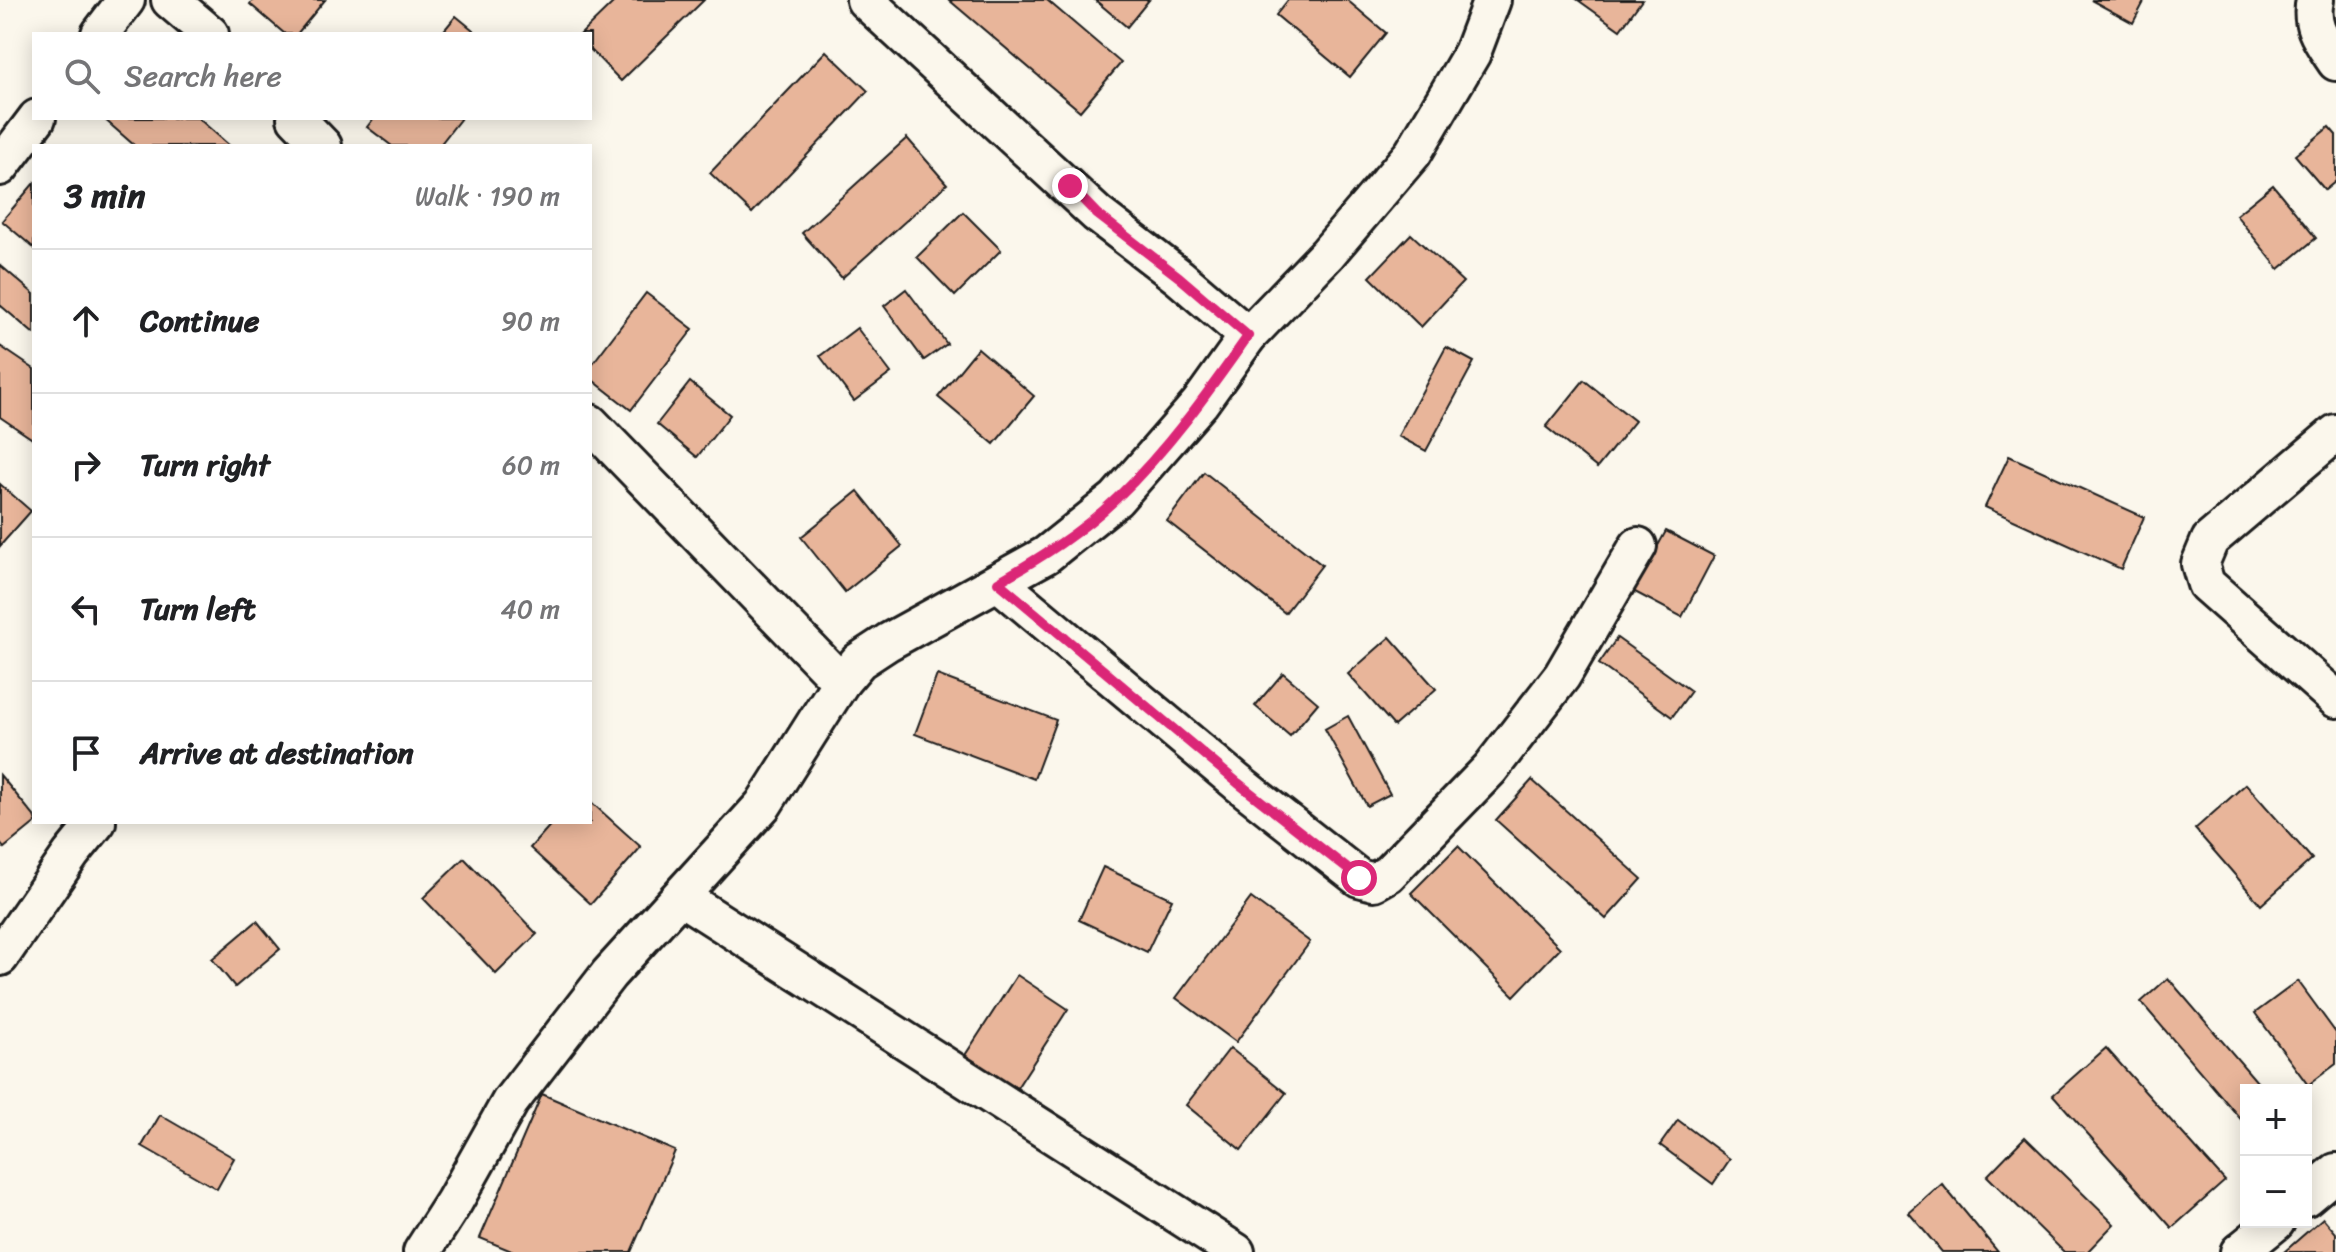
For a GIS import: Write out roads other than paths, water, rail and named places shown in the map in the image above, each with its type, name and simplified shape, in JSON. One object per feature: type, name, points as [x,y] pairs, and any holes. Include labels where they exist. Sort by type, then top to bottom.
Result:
[{"type":"street","points":[[102,32],[126,0]]},
{"type":"street","points":[[170,0],[208,32]]},
{"type":"street","points":[[865,0],[1097,214],[1179,277],[1248,336]]},
{"type":"street","points":[[422,1252],[510,1102],[601,984],[763,805],[841,682],[859,661],[888,642],[1046,555],[1116,499],[1200,403],[1248,336],[1327,254],[1413,153],[1472,53],[1492,0]]},
{"type":"street","points":[[2315,0],[2311,15],[2318,36],[2336,62]]},
{"type":"street","points":[[0,167],[35,120]]},
{"type":"street","points":[[298,120],[321,144]]},
{"type":"street","points":[[592,425],[841,682]]},
{"type":"street","points":[[2336,433],[2210,540],[2200,564],[2206,584],[2336,699]]},
{"type":"street","points":[[998,582],[1238,783],[1359,878],[1374,882],[1388,874],[1490,769],[1562,676],[1638,546]]},
{"type":"street","points":[[0,957],[95,824]]},
{"type":"street","points":[[681,897],[1236,1252]]},
{"type":"street","points":[[2312,1192],[2336,1172]]},
{"type":"street","points":[[2239,1252],[2269,1228]]}]
